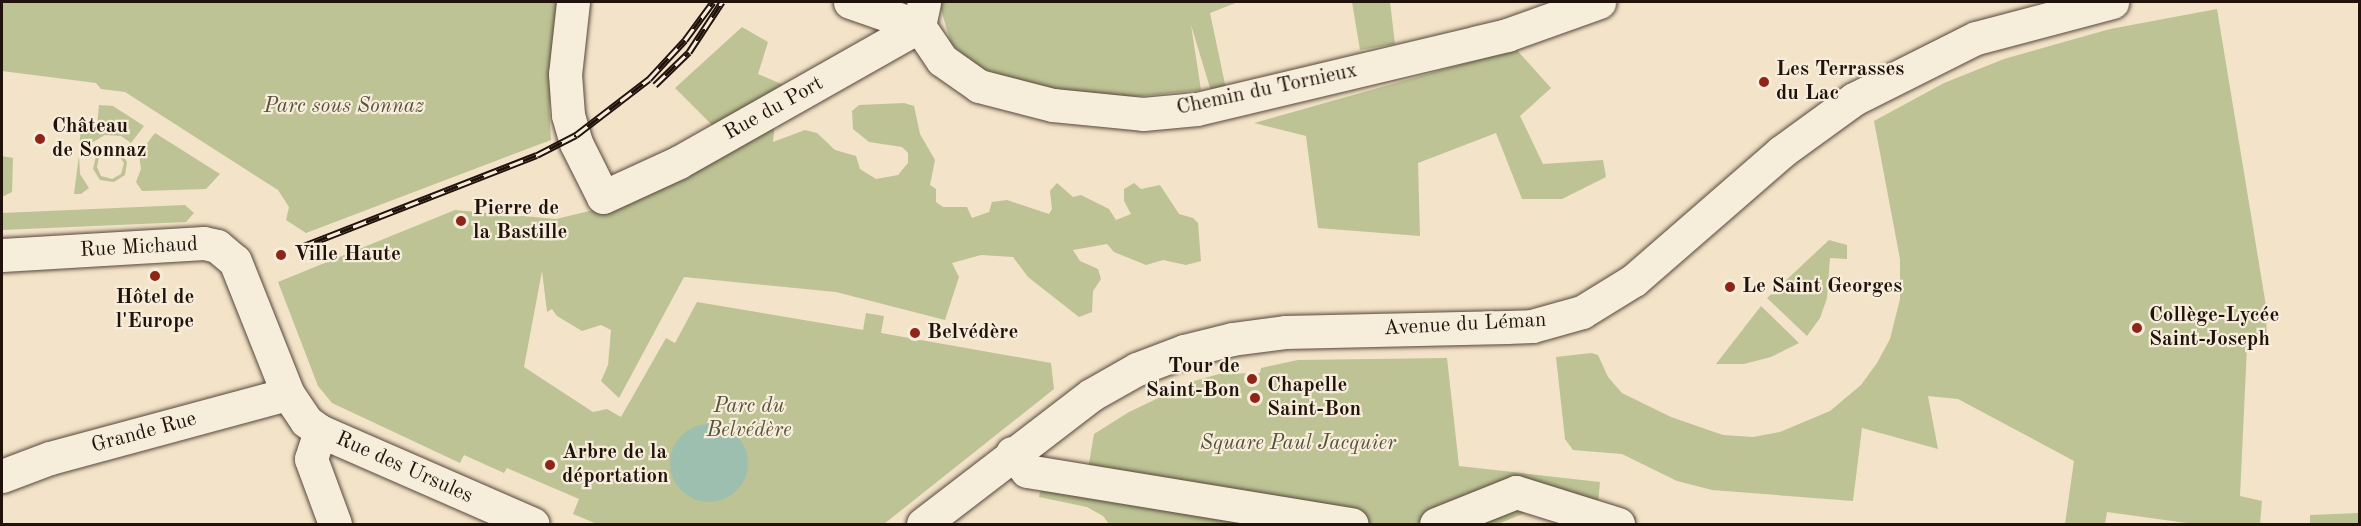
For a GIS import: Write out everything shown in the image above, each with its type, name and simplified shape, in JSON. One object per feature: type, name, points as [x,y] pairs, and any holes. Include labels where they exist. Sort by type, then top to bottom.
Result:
[{"type":"street","name":"Rue du Port","points":[[573,2],[565,74],[568,115],[576,143],[603,197],[679,162],[922,14]]},
{"type":"street","points":[[850,2],[922,14]]},
{"type":"street","name":"Chemin du Tornieux","points":[[922,14],[942,60],[979,87],[1063,107],[1143,114],[1197,109],[1507,35],[1599,2]]},
{"type":"street","name":"Avenue du Léman","points":[[923,525],[1012,453],[1114,381],[1160,360],[1208,345],[1285,332],[1532,326],[1582,312],[1634,280],[1781,152],[1854,99],[1976,38],[2112,2]]},
{"type":"street","name":"Rue Michaud","points":[[2,255],[204,243],[217,246],[235,261],[246,282],[288,394]]},
{"type":"street","name":"Rue des Ursules","points":[[288,394],[301,415],[320,431],[519,518]]},
{"type":"street","name":"Grande Rue","points":[[2,476],[50,458],[288,394]]},
{"type":"street","points":[[320,431],[311,459],[335,525]]},
{"type":"street","points":[[1012,453],[1027,471],[1343,522]]},
{"type":"street","points":[[1436,525],[1516,492],[1618,525]]},
{"type":"street","points":[[473,525],[519,518]]},
{"type":"green space","name":"Parc sous Sonnaz","points":[[2,2],[560,2],[549,108],[551,140],[306,233],[286,220],[289,207],[278,190],[125,92],[101,89],[96,83],[2,71]]},
{"type":"green space","points":[[939,2],[1238,2],[1210,13],[1226,89],[1211,91],[1191,25],[1201,90],[1121,98],[1045,92],[978,67],[951,44]]},
{"type":"green space","points":[[1352,2],[1390,2],[1395,44],[1360,50]]},
{"type":"green space","name":"Collège-Lycée Saint-Joseph","points":[[2217,9],[2266,306],[2267,347],[2247,347],[2240,496],[2262,501],[2260,524],[2194,524],[2107,512],[2105,524],[2065,524],[2074,461],[1958,399],[1928,396],[1938,449],[1862,428],[1853,501],[1712,490],[1677,481],[1622,454],[1573,450],[1565,439],[1556,357],[1591,353],[1598,355],[1608,377],[1622,393],[1671,417],[1723,435],[1753,437],[1780,432],[1830,411],[1861,385],[1877,363],[1890,339],[1900,299],[1900,259],[1874,121],[1944,83],[2004,59],[2110,29]]},
{"type":"green space","points":[[742,27],[768,42],[758,74],[784,85],[713,126],[675,88]]},
{"type":"green space","points":[[1516,49],[1551,88],[1520,116],[1543,164],[1603,160],[1606,177],[1562,199],[1522,199],[1496,133],[1418,163],[1420,236],[1318,228],[1306,136],[1254,123]]},
{"type":"green space","name":"Parc du Belvédère","points":[[904,103],[914,106],[920,134],[935,160],[930,185],[936,189],[936,202],[943,207],[967,207],[972,218],[989,212],[992,202],[1007,200],[1049,214],[1052,209],[1050,191],[1057,183],[1073,197],[1081,195],[1109,209],[1116,220],[1131,214],[1124,201],[1124,189],[1134,183],[1141,189],[1160,185],[1179,214],[1193,218],[1198,223],[1201,261],[1186,265],[1163,260],[1146,265],[1114,252],[1107,244],[1073,250],[1080,261],[1098,269],[1101,279],[1093,291],[1092,312],[1079,317],[1028,277],[1013,257],[981,255],[952,263],[959,277],[945,320],[836,292],[684,277],[619,398],[601,381],[608,365],[611,330],[601,325],[582,331],[557,316],[552,309],[547,312],[542,271],[524,367],[593,412],[607,409],[621,417],[666,338],[675,343],[697,302],[863,330],[866,313],[884,316],[881,333],[1051,363],[1054,389],[884,524],[597,524],[573,514],[579,499],[507,468],[504,473],[464,455],[460,463],[332,403],[318,386],[278,282],[455,210],[556,219],[602,208],[775,121],[773,142],[805,130],[817,133],[835,150],[856,156],[860,169],[876,179],[898,175],[908,163],[908,153],[902,147],[869,142],[853,129],[852,111],[859,105]]},
{"type":"green space","points":[[99,105],[113,106],[144,126],[131,143],[121,136],[105,135],[79,150],[81,125],[97,127]]},
{"type":"green space","points":[[155,133],[220,174],[206,189],[142,191],[136,182],[141,169],[139,154]]},
{"type":"green space","points":[[107,148],[120,151],[127,162],[125,175],[114,182],[100,180],[93,169],[96,156]],"holes":[[[107,152],[117,153],[124,163],[121,174],[112,179],[101,176],[97,167],[99,157]]]},
{"type":"green space","points":[[79,155],[80,174],[89,188],[81,194],[74,194]]},
{"type":"green space","points":[[2,156],[13,158],[12,192],[2,197]]},
{"type":"green space","points":[[185,205],[194,213],[186,222],[2,230],[2,213]]},
{"type":"green space","points":[[1829,240],[1847,245],[1847,259],[1830,258],[1827,298],[1820,318],[1807,336],[1767,298]]},
{"type":"green space","points":[[1761,306],[1799,343],[1771,357],[1744,364],[1716,364]]},
{"type":"green space","name":"Square Paul Jacquier","points":[[1447,358],[1459,466],[1600,482],[1598,504],[1636,517],[1635,524],[1557,524],[1537,508],[1498,524],[1109,524],[1103,516],[1087,507],[1039,497],[1044,474],[1086,481],[1094,434],[1129,412],[1194,381],[1219,374],[1260,373],[1261,368],[1298,360]]},
{"type":"green space","points":[[2359,513],[2359,524],[2310,524],[2310,515]]},
{"type":"shaded area","points":[[709,424],[724,427],[736,436],[745,448],[748,463],[745,478],[736,490],[724,499],[709,502],[694,499],[682,490],[673,478],[670,463],[673,448],[682,436],[694,427]]},
{"type":"railway","points":[[301,247],[537,155],[576,135],[649,79],[685,40],[713,2]]},
{"type":"railway","points":[[655,85],[689,52],[722,2]]},
{"type":"place","name":"Les Terrasses du Lac","points":[[1764,82]]},
{"type":"place","name":"Château de Sonnaz","points":[[40,139]]},
{"type":"place","name":"Pierre de la Bastille","points":[[461,221]]},
{"type":"place","name":"Ville Haute","points":[[281,255]]},
{"type":"place","name":"Hôtel de l'Europe","points":[[155,276]]},
{"type":"place","name":"Le Saint Georges","points":[[1730,287]]},
{"type":"place","name":"Collège-Lycée Saint-Joseph","points":[[2137,328]]},
{"type":"place","name":"Belvédère","points":[[915,333]]},
{"type":"place","name":"Tour de Saint-Bon","points":[[1252,379]]},
{"type":"place","name":"Chapelle Saint-Bon","points":[[1255,398]]},
{"type":"place","name":"Arbre de la déportation","points":[[550,465]]}]
